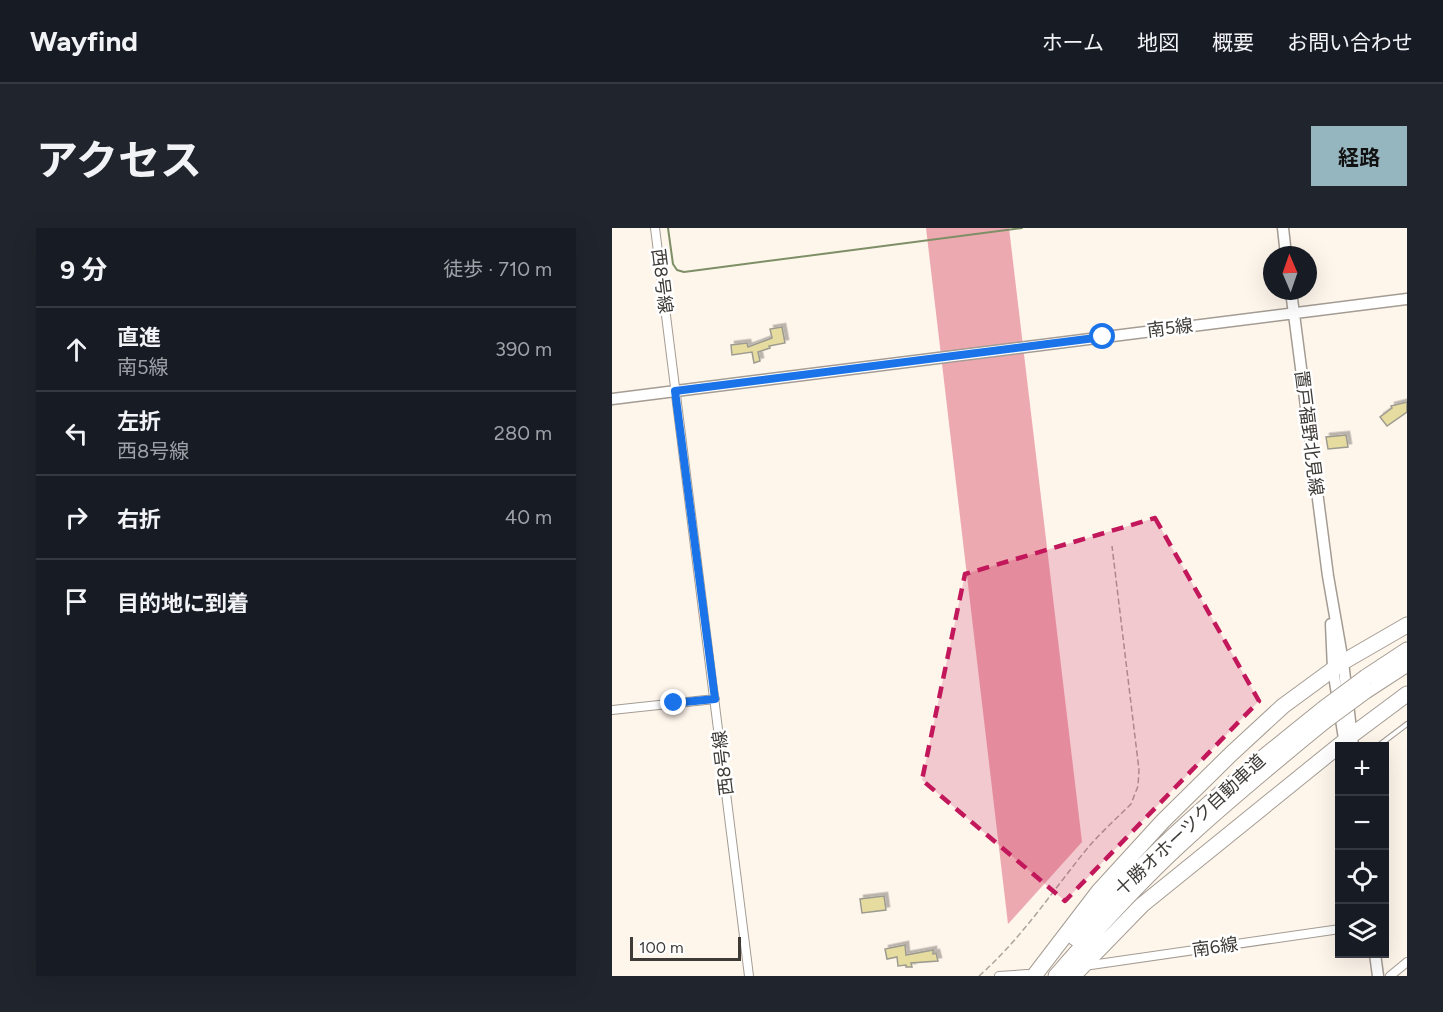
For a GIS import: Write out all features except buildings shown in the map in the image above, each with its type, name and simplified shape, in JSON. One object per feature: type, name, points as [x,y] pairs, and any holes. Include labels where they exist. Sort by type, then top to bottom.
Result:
[{"type":"highway","points":[[1034,975],[1099,891],[1163,821],[1231,754],[1283,706],[1338,666],[1407,625]]},
{"type":"highway","points":[[1324,715],[1407,650]]},
{"type":"highway","points":[[1366,684],[1407,664]]},
{"type":"highway","points":[[1350,742],[1407,694]]},
{"type":"highway","name":"十勝オホーツク自動車道","points":[[1034,975],[1173,836],[1242,774],[1324,715]]},
{"type":"highway","name":"十勝オホーツク自動車道","points":[[1056,976],[1117,908],[1180,844],[1324,715]]},
{"type":"highway","points":[[1073,976],[1142,905],[1335,754]]},
{"type":"street","name":"西8号線","points":[[655,228],[749,976]]},
{"type":"street","points":[[1283,228],[1285,246]]},
{"type":"street","name":"南5線","points":[[612,399],[1407,298]]},
{"type":"street","name":"置戸福野北見線","points":[[1292,300],[1349,742]]},
{"type":"street","points":[[612,710],[715,699]]},
{"type":"street","name":"南6線","points":[[1091,965],[1335,930]]},
{"type":"street","points":[[1375,958],[1377,976]]},
{"type":"street","points":[[1390,976],[1407,962]]},
{"type":"street","points":[[999,976],[1034,975]]},
{"type":"lane","points":[[1384,742],[1407,724]]},
{"type":"path","points":[[979,976],[1019,935],[1088,848],[1131,804],[1136,795],[1139,770],[1112,546]]},
{"type":"highlighted area","points":[[1155,518],[1259,701],[1065,901],[922,780],[965,574]]},
{"type":"shaded area","points":[[926,228],[1009,228],[1082,842],[1008,924]]},
{"type":"waterway","points":[[668,228],[673,264],[677,270],[684,272],[1022,228]]},
{"type":"route","points":[[674,703],[715,699],[675,391],[1103,337]]}]
